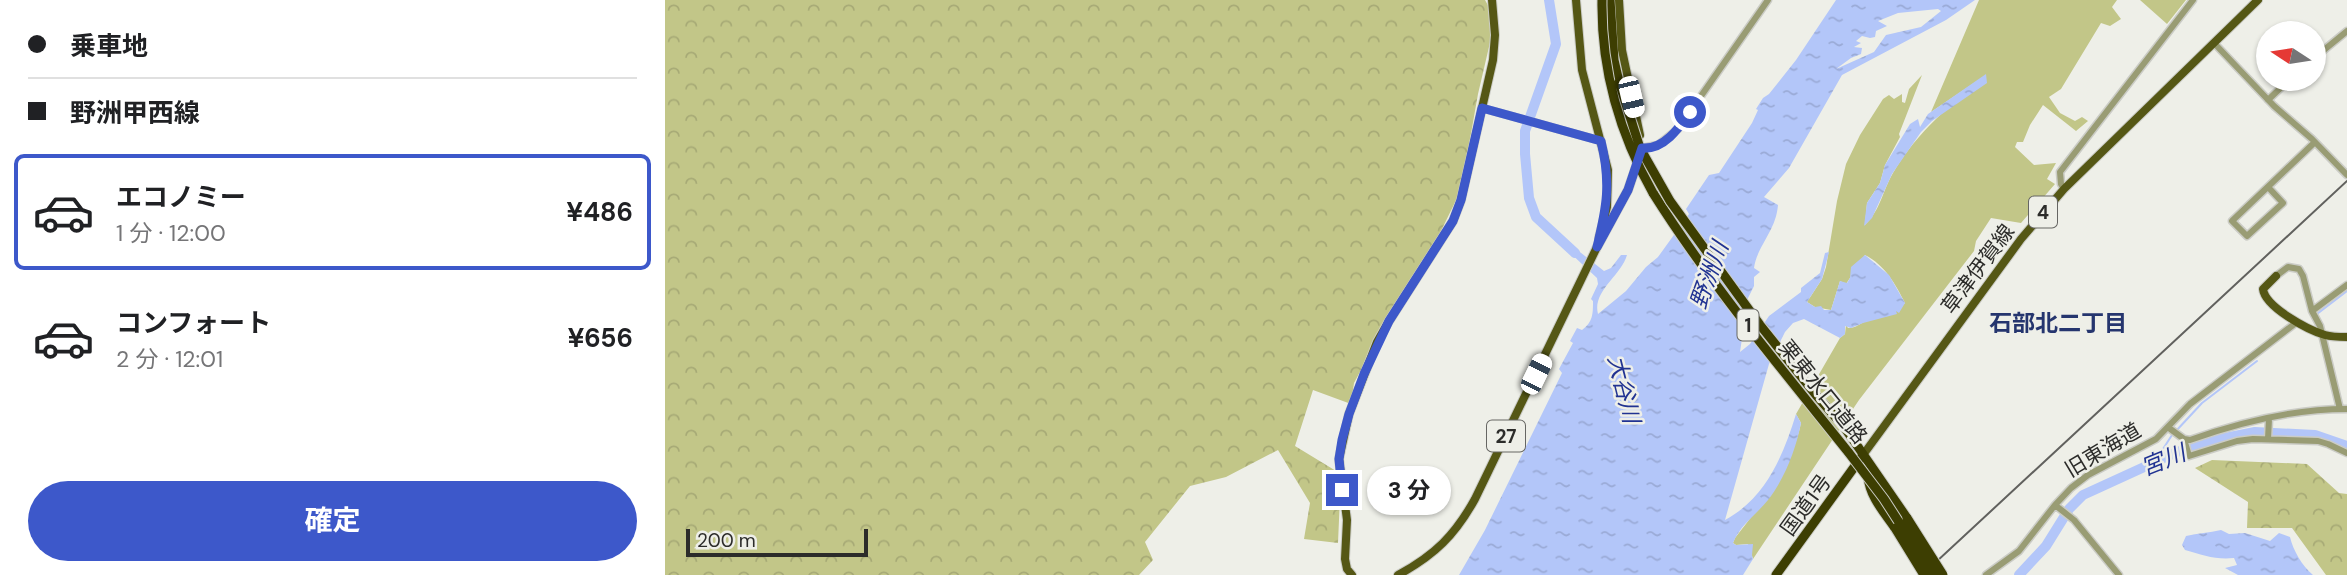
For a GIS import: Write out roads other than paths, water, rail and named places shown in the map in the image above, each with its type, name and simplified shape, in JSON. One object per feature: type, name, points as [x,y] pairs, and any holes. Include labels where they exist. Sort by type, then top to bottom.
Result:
[{"type":"highway","name":"栗東水口道路","points":[[1602,0],[1602,30],[1611,88],[1631,150],[1649,185],[1710,275],[1884,499],[1933,575]]},
{"type":"highway","name":"栗東水口道路","points":[[1610,0],[1613,49],[1619,82],[1640,148],[1669,201],[1760,325],[1844,427],[1863,455]]},
{"type":"highway","name":"1","points":[[1863,455],[1943,575]]},
{"type":"highway","name":"1","points":[[1863,455],[1868,470],[1869,487],[1924,575]]},
{"type":"highway","name":"国道1号","points":[[1776,575],[1863,455]]},
{"type":"main road","points":[[1352,575],[1347,569],[1345,559],[1347,520],[1339,459],[1349,414],[1383,331],[1453,221],[1461,200],[1493,60],[1495,36],[1492,0]]},
{"type":"main road","name":"27","points":[[1576,0],[1581,71],[1608,170],[1608,194],[1595,252]]},
{"type":"main road","name":"27","points":[[1398,575],[1436,552],[1463,521],[1628,190],[1642,148],[1622,50],[1619,0]]},
{"type":"main road","name":"草津伊賀線","points":[[1863,455],[2021,239],[2064,189],[2258,0]]},
{"type":"main road","points":[[2276,276],[2265,286],[2264,295],[2271,303],[2302,325],[2322,334],[2347,337]]},
{"type":"street","points":[[1642,148],[1658,145],[1678,128],[1768,0]]},
{"type":"street","points":[[2064,189],[2060,172],[2193,0]]},
{"type":"street","points":[[2326,48],[2347,31]]},
{"type":"street","points":[[2214,43],[2268,100],[2347,175]]},
{"type":"street","points":[[2268,100],[2277,91]]},
{"type":"street","points":[[1482,108],[1601,141]]},
{"type":"street","points":[[2268,187],[2283,203],[2247,236],[2232,220],[2315,142]]},
{"type":"street","points":[[2276,276],[2288,267],[2299,269],[2303,276],[2344,409],[2233,425],[2185,441],[2189,456],[2237,441],[2268,439],[2318,442],[2347,453]]},
{"type":"street","points":[[2314,314],[2347,285]]},
{"type":"street","points":[[2168,428],[2190,404],[2302,325]]},
{"type":"street","points":[[2268,439],[2269,421]]},
{"type":"street","name":"旧東海道","points":[[1986,575],[2019,551],[2071,488],[2088,475],[2144,447],[2168,428],[2185,441]]},
{"type":"street","points":[[2057,507],[2074,520],[2119,575]]},
{"type":"water","name":"野洲川","points":[[1836,0],[1975,0],[1946,20],[1842,75],[1789,168],[1764,197],[1778,205],[1777,214],[1756,260],[1754,268],[1760,272],[1754,277],[1754,286],[1748,298],[1740,352],[1750,344],[1769,316],[1801,292],[1801,288],[1820,273],[1825,253],[1829,252],[1822,279],[1807,302],[1815,307],[1831,310],[1840,281],[1847,283],[1851,267],[1865,255],[1889,275],[1905,303],[1899,313],[1896,311],[1897,314],[1851,328],[1845,326],[1845,334],[1840,338],[1804,319],[1793,323],[1785,332],[1769,364],[1725,520],[1752,500],[1762,488],[1779,460],[1796,414],[1801,423],[1793,453],[1780,482],[1733,543],[1753,544],[1753,559],[1743,575],[1459,575],[1485,530],[1562,373],[1559,369],[1573,343],[1570,341],[1577,328],[1582,330],[1592,317],[1591,299],[1598,284],[1597,278],[1563,245],[1565,242],[1571,245],[1604,271],[1611,268],[1621,255],[1627,255],[1599,298],[1598,314],[1626,291],[1658,257],[1689,214],[1686,209],[1709,175],[1719,173],[1752,123],[1763,98],[1796,60]],"holes":[[[1938,9],[1941,11],[1921,27],[1886,35],[1874,52],[1836,69],[1861,54],[1862,48],[1854,47],[1861,43],[1856,41],[1862,36],[1875,37],[1876,31],[1887,26],[1878,21],[1898,13]]]},
{"type":"water","points":[[1986,74],[1987,83],[1932,121],[1921,132],[1892,174],[1872,218],[1864,226],[1867,203],[1880,183],[1885,165],[1910,124],[1918,119],[1920,127],[1928,114]]},
{"type":"water","points":[[2221,530],[2229,534],[2245,533],[2270,541],[2279,533],[2290,537],[2299,558],[2313,575],[2238,575],[2225,568],[2237,565],[2234,558],[2203,555],[2185,550],[2182,545],[2186,536]]},
{"type":"waterway","name":"大谷川","points":[[1549,0],[1556,44],[1525,131],[1529,198],[1536,217],[1575,253]]},
{"type":"waterway","points":[[2317,314],[2347,291]]},
{"type":"waterway","points":[[2176,431],[2202,403],[2257,361]]},
{"type":"waterway","name":"宮川","points":[[2019,575],[2046,546],[2069,509],[2083,495],[2177,452],[2255,432],[2315,435],[2347,446]]},
{"type":"waterway","points":[[2154,463],[2172,435]]},
{"type":"railway","points":[[1922,575],[2347,181]]},
{"type":"district","name":"石部北二丁目","points":[[2058,323]]}]
